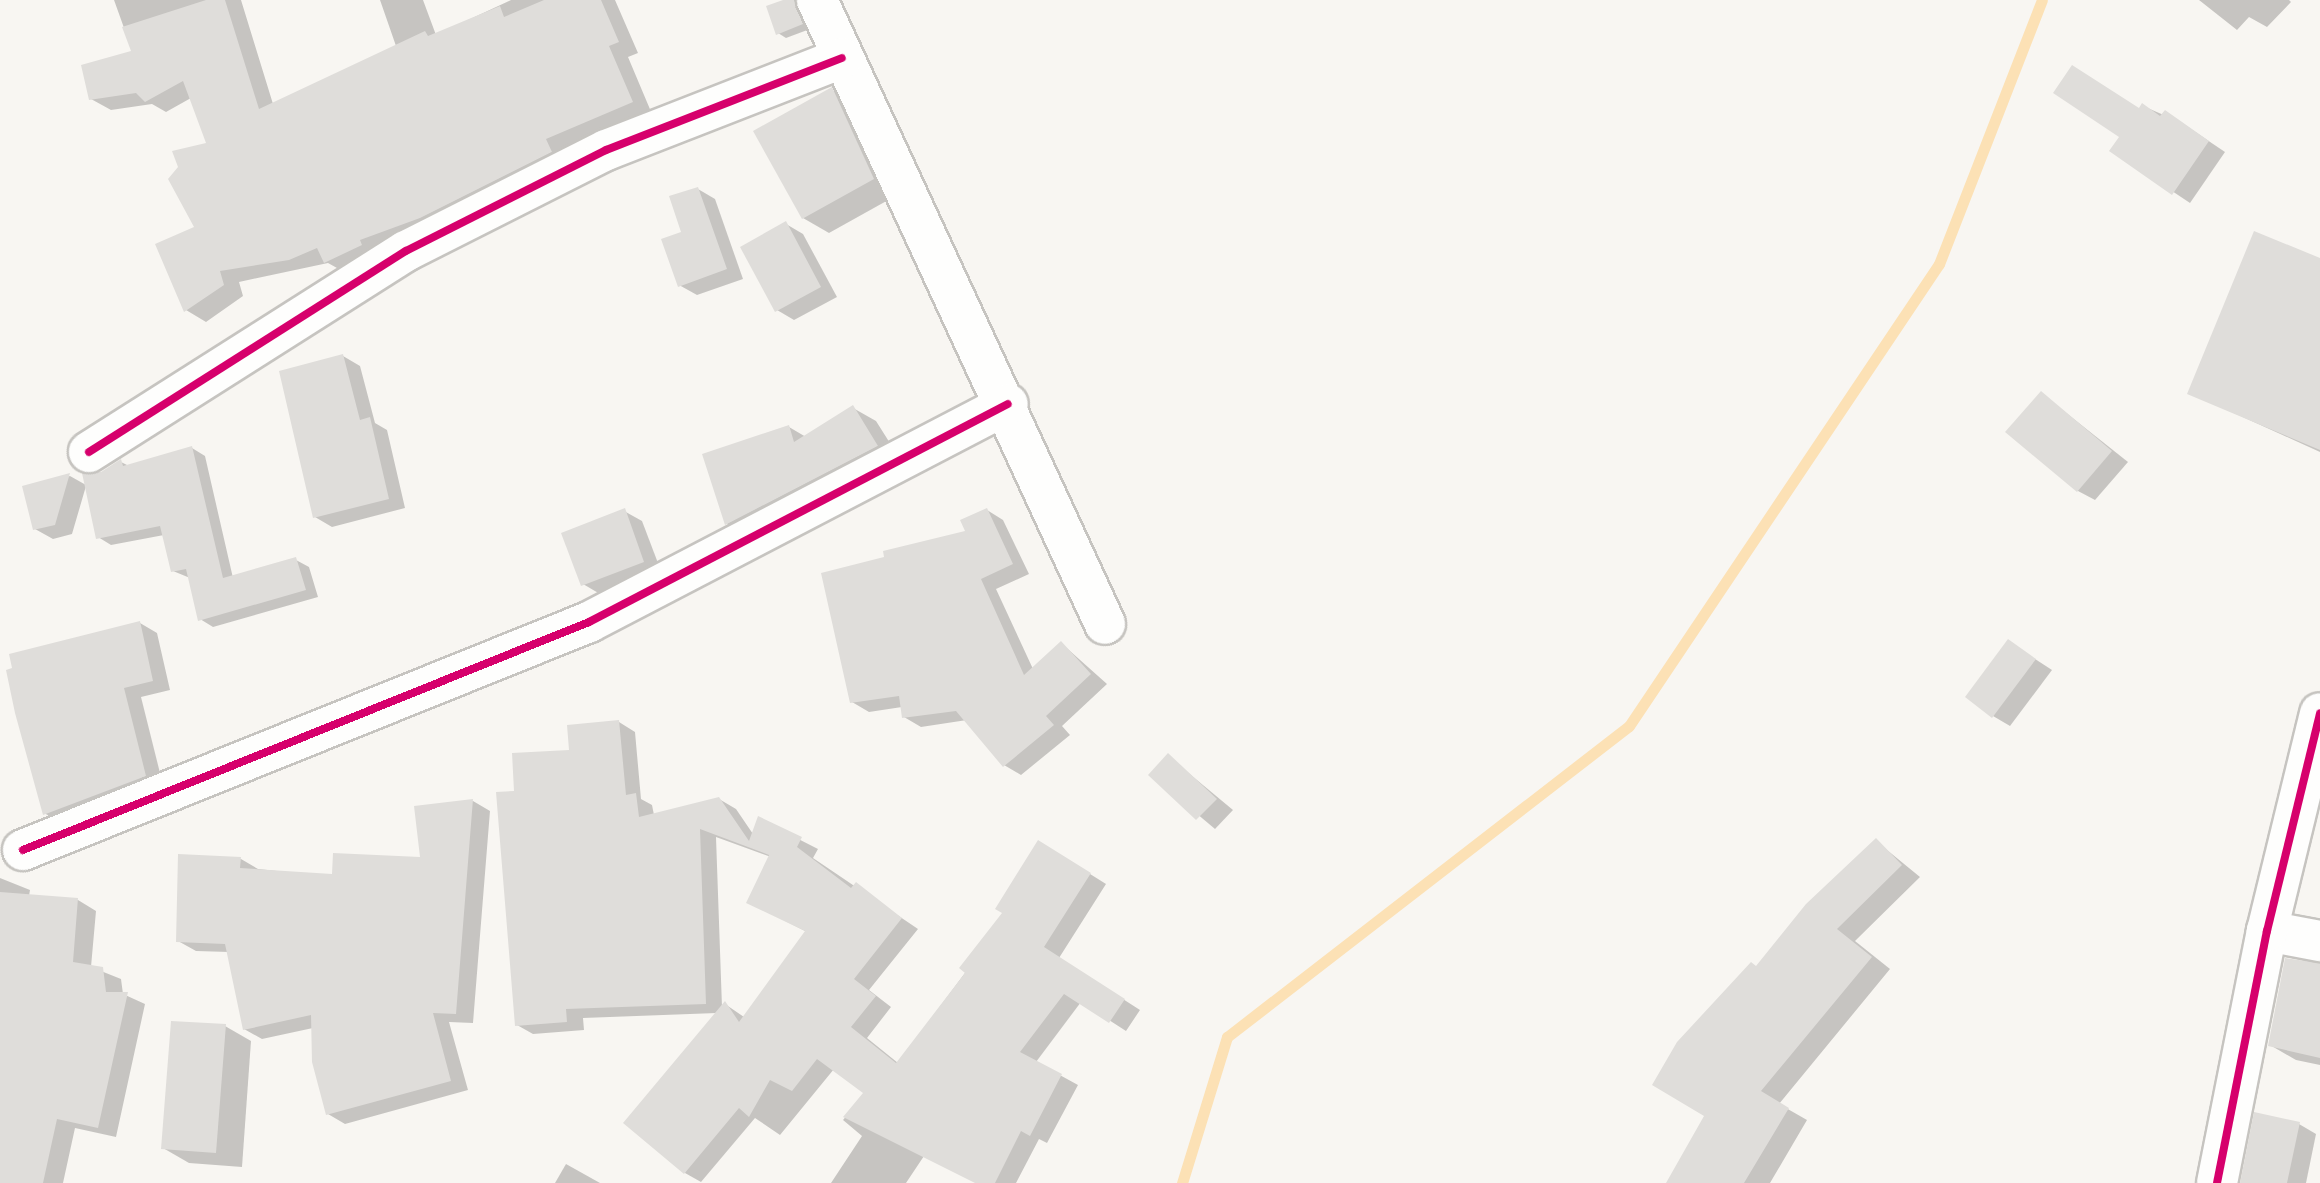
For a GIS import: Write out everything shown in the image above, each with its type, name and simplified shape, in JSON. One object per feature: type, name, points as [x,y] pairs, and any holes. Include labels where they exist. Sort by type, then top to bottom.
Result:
[{"type":"street","points":[[817,0],[1008,404],[1105,624]]},
{"type":"street","points":[[89,452],[406,251],[606,150],[842,58]]},
{"type":"street","points":[[23,850],[589,622],[1008,404]]},
{"type":"street","points":[[2217,1183],[2267,931],[2320,713]]},
{"type":"street","points":[[2267,931],[2320,941]]},
{"type":"building","points":[[206,0],[225,0],[259,109],[425,31],[428,36],[500,6],[504,17],[544,0],[601,0],[619,42],[609,46],[633,102],[546,139],[552,152],[420,218],[360,240],[362,245],[324,263],[317,248],[289,260],[220,271],[224,285],[184,312],[155,244],[194,227],[168,179],[178,167],[172,151],[206,143],[183,81],[145,102],[136,93],[89,100],[81,65],[131,51],[122,27]]},
{"type":"building","points":[[794,0],[803,24],[776,35],[766,6]]},
{"type":"building","points":[[2072,65],[2139,108],[2142,103],[2160,116],[2165,110],[2209,141],[2172,195],[2109,151],[2119,137],[2053,93]]},
{"type":"building","points":[[832,87],[874,179],[802,219],[753,131]]},
{"type":"building","points":[[698,187],[727,269],[678,287],[661,239],[681,232],[669,196]]},
{"type":"building","points":[[786,221],[821,287],[775,312],[740,247]]},
{"type":"building","points":[[2254,231],[2320,258],[2320,450],[2187,394]]},
{"type":"building","points":[[343,354],[360,420],[370,417],[389,499],[313,518],[279,371]]},
{"type":"building","points":[[2041,391],[2112,451],[2077,492],[2005,432]]},
{"type":"building","points":[[853,405],[878,446],[725,525],[702,454],[789,425],[794,442]]},
{"type":"building","points":[[192,446],[223,578],[296,557],[306,590],[198,621],[186,569],[171,572],[160,526],[96,539],[82,473],[101,472],[121,459],[123,466]]},
{"type":"building","points":[[70,473],[55,525],[33,530],[22,486]]},
{"type":"building","points":[[625,508],[644,562],[581,586],[561,533]]},
{"type":"building","points":[[987,508],[1013,564],[981,579],[1024,675],[1061,641],[1091,674],[1046,716],[1054,725],[1003,767],[956,711],[902,718],[899,696],[850,703],[821,573],[884,557],[883,551],[965,531],[960,520]]},
{"type":"building","points":[[140,621],[153,681],[124,688],[146,776],[43,815],[15,713],[6,670],[12,668],[9,654]]},
{"type":"building","points":[[2008,639],[2036,659],[1992,718],[1965,697]]},
{"type":"building","points":[[619,720],[626,795],[636,793],[639,817],[719,797],[749,841],[758,816],[802,837],[797,847],[851,888],[856,882],[902,918],[854,979],[876,996],[851,1027],[896,1063],[965,973],[959,968],[1002,913],[995,909],[1038,840],[1091,873],[1044,947],[1125,999],[1109,1023],[1064,994],[1020,1052],[1062,1074],[1030,1136],[1021,1131],[995,1183],[975,1183],[843,1117],[863,1093],[817,1059],[792,1091],[770,1080],[749,1117],[739,1108],[684,1174],[623,1123],[725,1001],[739,1022],[805,931],[746,903],[769,855],[700,829],[706,1004],[566,1009],[567,1022],[515,1026],[496,792],[514,791],[512,753],[569,750],[567,725]]},
{"type":"building","points":[[1168,753],[1217,799],[1196,820],[1148,775]]},
{"type":"building","points":[[473,799],[456,1014],[433,1013],[451,1081],[326,1115],[312,1062],[311,1015],[243,1030],[225,944],[176,942],[178,854],[241,857],[240,868],[332,874],[333,853],[420,857],[414,806]]},
{"type":"building","points":[[1876,838],[1902,865],[1837,929],[1872,957],[1761,1091],[1789,1108],[1744,1183],[1666,1183],[1704,1116],[1652,1085],[1677,1042],[1751,962],[1756,966],[1806,904]]},
{"type":"building","points":[[0,892],[78,898],[73,962],[103,967],[106,992],[128,992],[98,1128],[57,1119],[43,1183],[0,1183]]},
{"type":"building","points":[[2285,958],[2320,963],[2320,1058],[2268,1046]]},
{"type":"building","points":[[171,1021],[226,1024],[216,1153],[161,1149]]},
{"type":"building","points":[[2254,1112],[2300,1122],[2287,1183],[2240,1183]]},
{"type":"waterway","points":[[1182,1183],[1227,1037],[1629,726],[1939,264],[2042,0]]},
{"type":"cycle path","points":[[89,452],[406,251],[606,150],[842,58]]},
{"type":"cycle path","points":[[23,850],[589,622],[1008,404]]},
{"type":"cycle path","points":[[2217,1183],[2267,931],[2320,713]]}]
